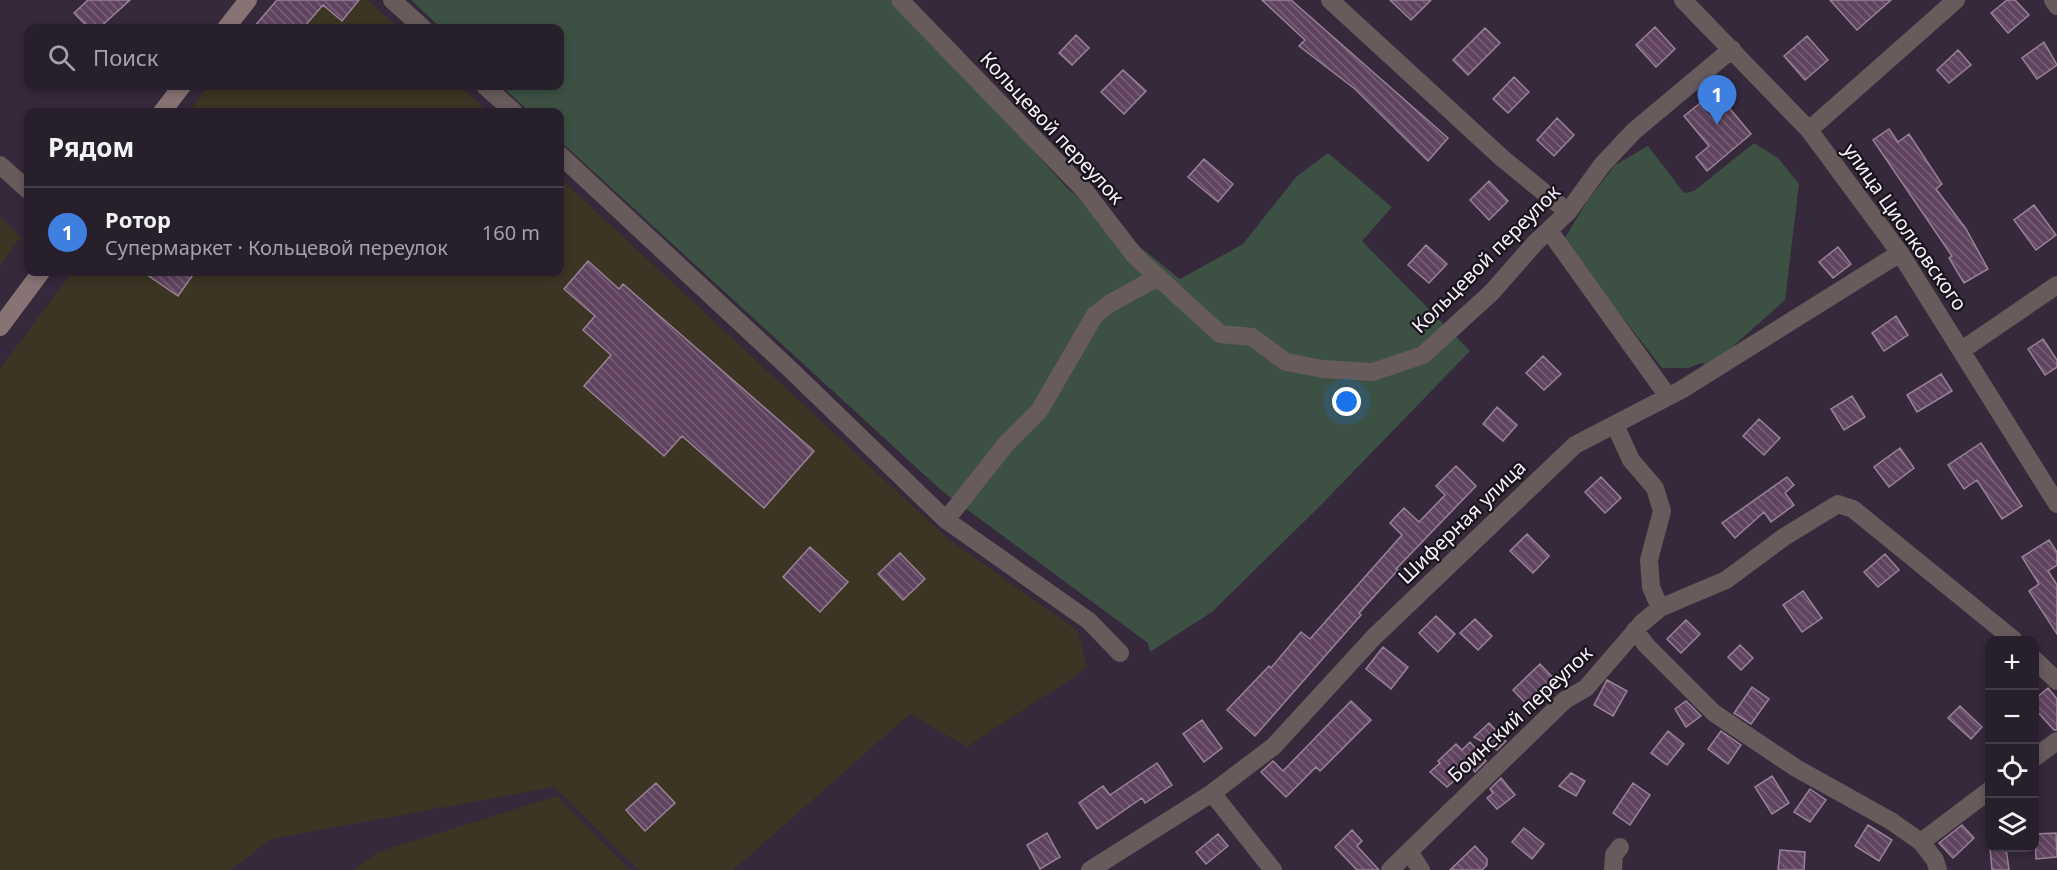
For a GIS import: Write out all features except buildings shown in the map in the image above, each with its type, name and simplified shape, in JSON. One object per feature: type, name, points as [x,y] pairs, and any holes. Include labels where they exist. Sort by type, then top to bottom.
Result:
[{"type":"main road","points":[[229,24],[248,0]]},
{"type":"main road","points":[[165,108],[179,90]]},
{"type":"main road","points":[[0,327],[38,276]]},
{"type":"street","points":[[392,0],[419,24]]},
{"type":"street","name":"Кольцевой переулок","points":[[900,0],[1085,191],[1135,256],[1220,334],[1252,337],[1286,362],[1323,369],[1373,372],[1423,355],[1492,292],[1535,243],[1550,232],[1568,212],[1602,165],[1634,131],[1732,49]]},
{"type":"street","points":[[1330,0],[1502,158],[1568,212]]},
{"type":"street","name":"улица Циолковского","points":[[1683,0],[1809,130],[1900,254],[2057,504]]},
{"type":"street","points":[[1809,130],[1956,0]]},
{"type":"street","points":[[2053,0],[2057,6]]},
{"type":"street","points":[[489,90],[509,108]]},
{"type":"street","points":[[564,159],[792,371],[946,520],[1089,621],[1120,653]]},
{"type":"street","points":[[0,165],[24,186]]},
{"type":"street","points":[[1550,232],[1667,395]]},
{"type":"street","name":"Шиферная улица","points":[[1090,870],[1212,793],[1274,746],[1374,637],[1575,445],[1667,395],[1681,390],[1900,254]]},
{"type":"street","points":[[946,520],[1006,444],[1040,411],[1095,315],[1109,304],[1158,277]]},
{"type":"street","points":[[1962,350],[2057,285]]},
{"type":"street","points":[[1615,425],[1631,460],[1655,488],[1662,511],[1650,561],[1651,588],[1660,608]]},
{"type":"street","name":"Боинский переулок","points":[[1390,870],[1565,700],[1586,688],[1635,630],[1660,608],[1726,580],[1784,537],[1838,504],[1853,509],[2009,636]]},
{"type":"street","points":[[1635,630],[1646,645],[1714,713],[1796,768],[1851,798],[1922,842],[1935,860],[1938,870]]},
{"type":"street","points":[[2039,664],[2057,681]]},
{"type":"street","points":[[2039,754],[2057,741]]},
{"type":"street","points":[[1212,793],[1272,870]]},
{"type":"street","points":[[1922,842],[1985,793]]},
{"type":"street","points":[[1613,870],[1614,855],[1620,847]]},
{"type":"street","points":[[1409,851],[1421,870]]},
{"type":"shaded area","points":[[277,0],[368,0],[394,24],[256,24]]},
{"type":"shaded area","points":[[205,90],[464,90],[485,108],[192,108]]},
{"type":"shaded area","points":[[564,182],[947,538],[1078,631],[1087,668],[967,747],[910,714],[733,870],[639,870],[554,787],[272,839],[230,870],[0,870],[0,369],[69,276],[564,276]]},
{"type":"shaded area","points":[[0,217],[21,237],[0,265]]},
{"type":"shaded area","points":[[557,796],[630,870],[354,870],[378,852]]},
{"type":"green space","points":[[411,0],[890,0],[961,70],[1067,188],[1180,279],[1243,244],[1296,177],[1328,153],[1392,207],[1362,241],[1470,351],[1320,506],[1212,612],[1150,652],[1148,643],[942,491],[564,145],[564,108],[526,108],[505,90],[564,90],[564,24],[437,24]]},
{"type":"green space","points":[[1754,143],[1778,158],[1799,184],[1785,300],[1712,365],[1701,363],[1688,368],[1662,368],[1563,241],[1588,200],[1615,165],[1648,146],[1684,193],[1694,191]]},
{"type":"place","name":"Poтор","points":[[1717,125]]}]
